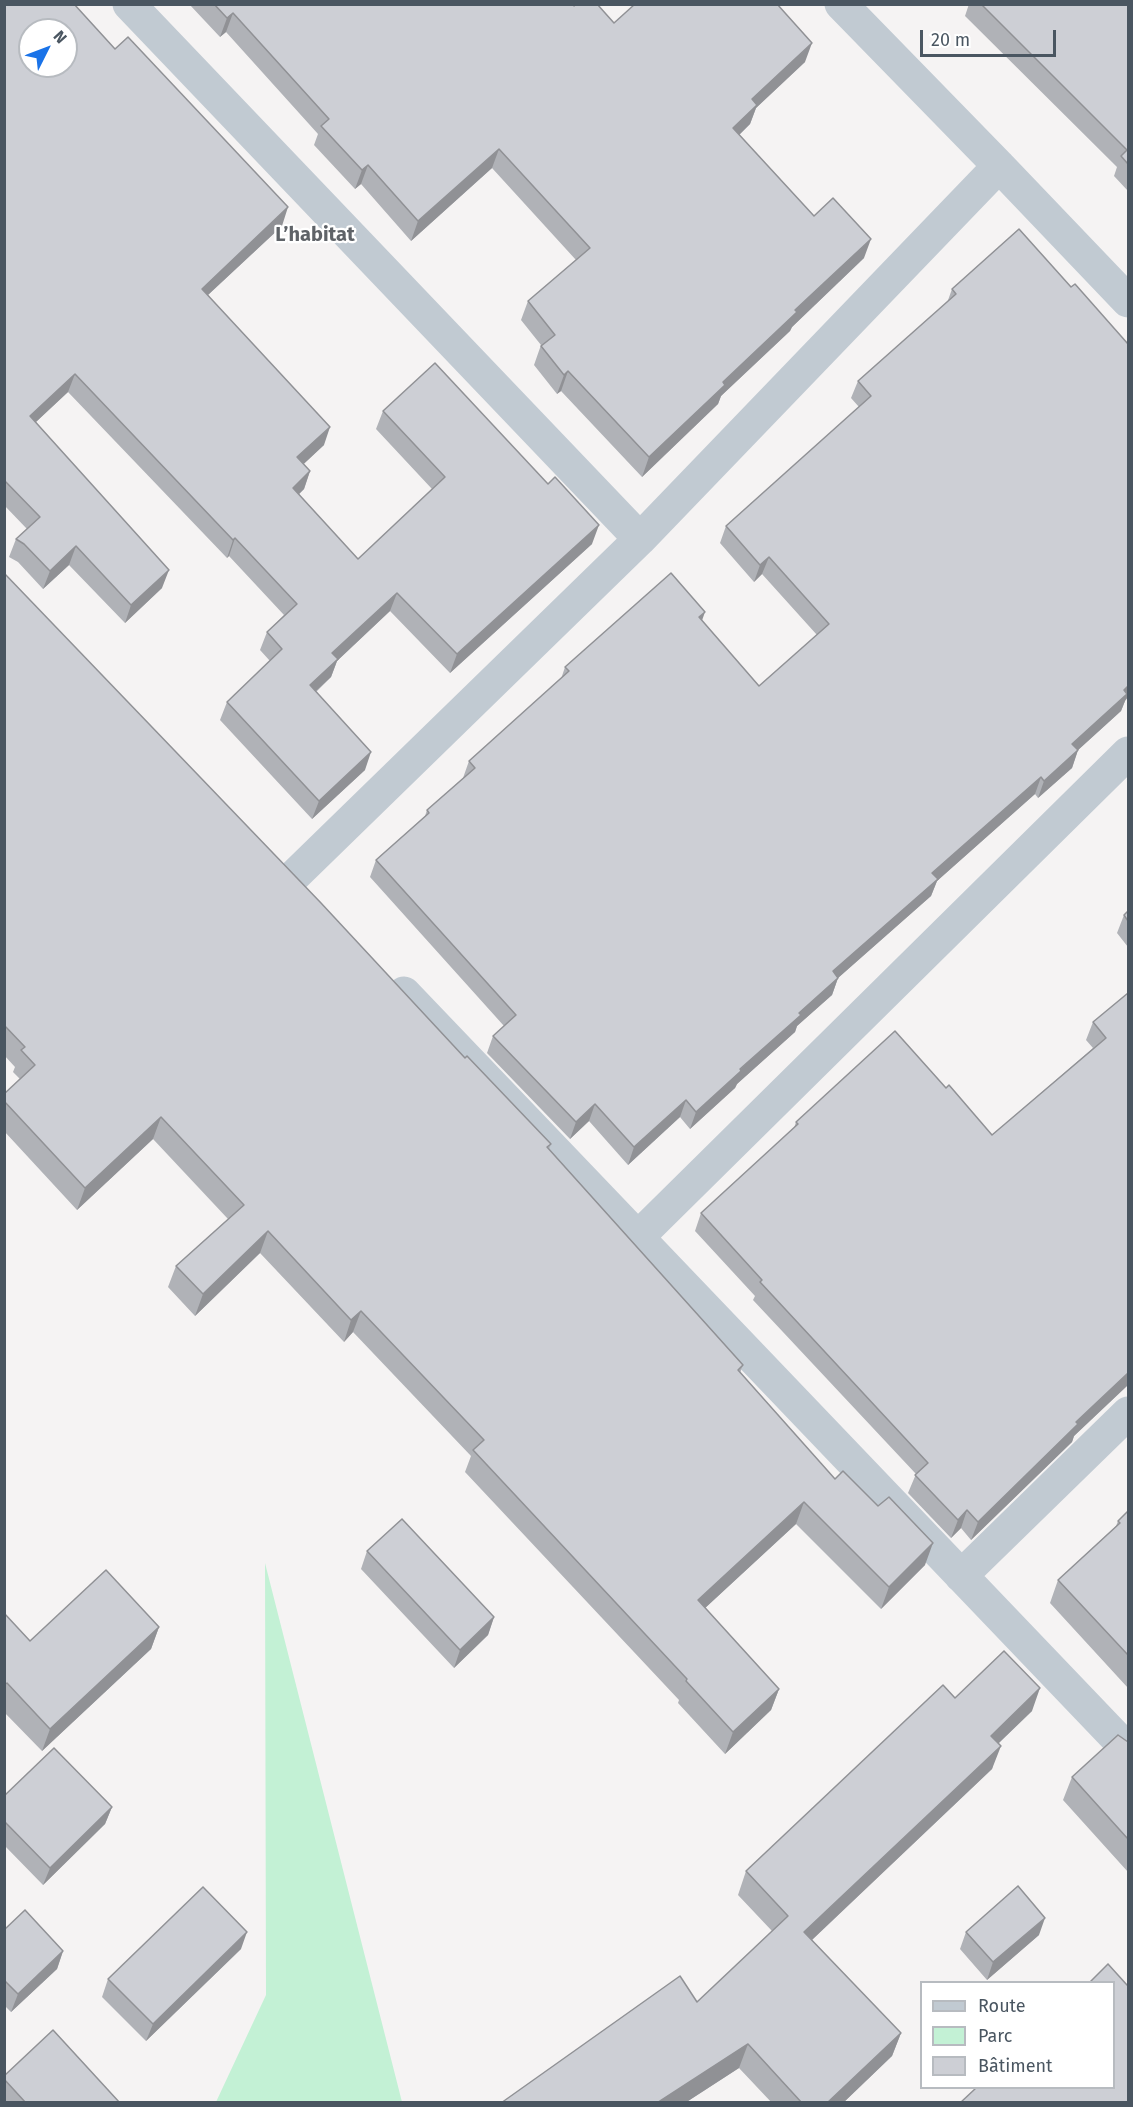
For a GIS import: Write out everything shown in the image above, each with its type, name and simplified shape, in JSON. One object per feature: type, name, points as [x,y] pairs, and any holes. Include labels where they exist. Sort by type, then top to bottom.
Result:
[{"type":"street","points":[[129,4],[640,539]]},
{"type":"street","points":[[840,4],[1128,301]]},
{"type":"street","points":[[293,877],[640,539],[999,166]]},
{"type":"street","points":[[637,1239],[1128,753]]},
{"type":"street","points":[[383,972],[1128,1750]]},
{"type":"street","points":[[961,1576],[1128,1413]]},
{"type":"green space","points":[[265,1563],[402,2102],[216,2102],[266,1995]]},
{"type":"building","points":[[4,4],[74,4],[115,49],[128,37],[288,207],[202,289],[330,427],[297,457],[310,471],[293,488],[358,559],[445,477],[383,411],[435,363],[548,484],[555,477],[599,525],[457,654],[397,593],[332,653],[338,659],[310,685],[371,752],[319,801],[227,702],[282,649],[267,632],[297,604],[75,374],[30,416],[169,570],[131,605],[76,546],[50,571],[24,544],[16,539],[40,517],[4,480]]},
{"type":"building","points":[[214,4],[573,4],[574,6],[576,4],[597,4],[614,23],[635,4],[777,4],[812,43],[752,99],[757,105],[733,128],[814,216],[833,198],[871,239],[795,310],[797,312],[723,382],[725,385],[649,457],[568,371],[564,375],[541,346],[555,335],[528,301],[590,248],[499,149],[418,221],[368,165],[362,170],[321,126],[329,119],[233,13],[227,18]]},
{"type":"building","points":[[981,4],[1128,4],[1128,164],[1121,156],[1127,150]]},
{"type":"building","points":[[1019,229],[1071,287],[1075,284],[1128,344],[1128,686],[1124,690],[1127,694],[1072,744],[1078,750],[1044,781],[1041,777],[932,873],[938,879],[833,971],[838,978],[696,1112],[686,1100],[634,1147],[595,1104],[576,1122],[493,1036],[516,1015],[376,860],[429,813],[427,810],[475,768],[469,761],[569,671],[565,667],[671,573],[705,612],[699,617],[759,686],[829,624],[769,557],[760,565],[726,526],[871,396],[858,381],[956,294],[952,289]]},
{"type":"building","points":[[4,573],[321,903],[465,1058],[467,1056],[551,1144],[547,1147],[743,1365],[738,1370],[835,1479],[843,1471],[878,1506],[889,1497],[933,1543],[889,1587],[804,1502],[698,1600],[779,1689],[733,1732],[686,1681],[687,1679],[473,1450],[484,1440],[361,1311],[351,1320],[268,1231],[203,1294],[176,1266],[244,1205],[161,1117],[85,1188],[4,1101],[4,1094],[35,1065],[21,1050],[25,1047],[4,1025]]},
{"type":"building","points":[[1128,993],[1128,1373],[1076,1422],[1078,1424],[978,1522],[967,1510],[958,1520],[915,1475],[928,1463],[760,1282],[762,1280],[701,1213],[895,1031],[946,1088],[949,1085],[992,1135],[1106,1038],[1093,1022]]},
{"type":"building","points":[[1128,1511],[1128,1655],[1058,1580],[1120,1523],[1118,1521]]},
{"type":"building","points":[[402,1519],[494,1617],[460,1650],[367,1551]]},
{"type":"building","points":[[106,1570],[159,1627],[50,1729],[7,1683],[4,1685],[4,1613],[30,1641]]},
{"type":"building","points":[[1004,1651],[1040,1688],[991,1736],[1001,1746],[804,1932],[901,2033],[827,2103],[802,2103],[748,2044],[657,2103],[501,2103],[680,1976],[697,2002],[788,1916],[746,1871],[943,1685],[955,1698]]},
{"type":"building","points":[[1118,1735],[1128,1742],[1128,1839],[1072,1777]]},
{"type":"building","points":[[54,1748],[112,1807],[50,1868],[4,1821],[4,1796]]},
{"type":"building","points":[[1018,1886],[1045,1918],[993,1962],[966,1932]]},
{"type":"building","points":[[203,1887],[247,1932],[153,2024],[108,1979]]},
{"type":"building","points":[[25,1910],[63,1951],[18,1994],[4,1980],[4,1930]]},
{"type":"building","points":[[1108,1964],[1128,1984],[1128,2103],[960,2103],[975,2089],[1115,2089],[1115,1981],[1091,1981]]},
{"type":"building","points":[[53,2030],[120,2103],[26,2103],[4,2079],[4,2076]]},
{"type":"district","name":"L’habitat","points":[[315,235]]}]
